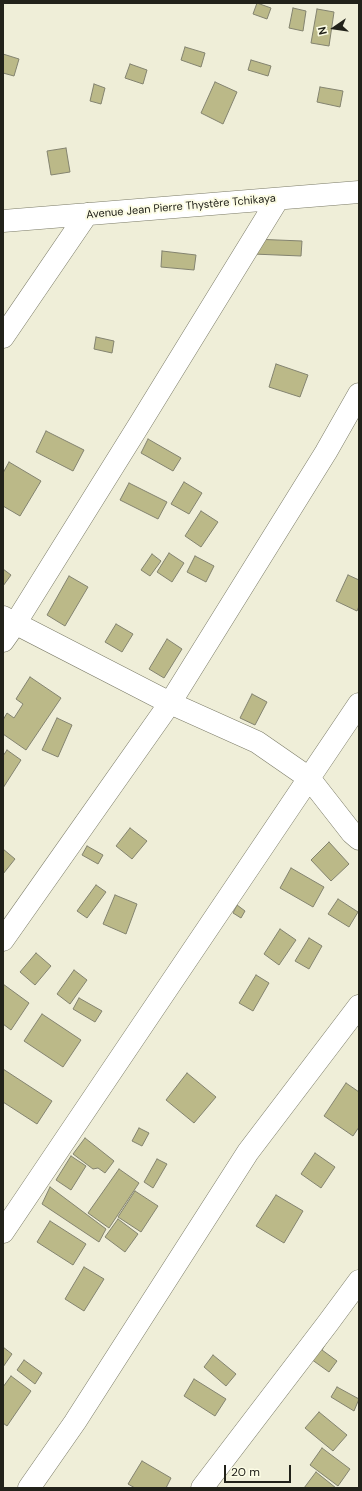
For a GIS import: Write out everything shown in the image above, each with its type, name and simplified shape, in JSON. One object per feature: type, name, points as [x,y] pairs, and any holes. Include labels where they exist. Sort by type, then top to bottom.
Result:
[{"type":"street","name":"Avenue Jean Pierre Thystère Tchikaya","points":[[3,221],[359,192]]},
{"type":"street","points":[[278,199],[7,627],[257,742],[309,778],[352,833],[359,839]]},
{"type":"street","points":[[3,337],[87,214]]},
{"type":"street","points":[[3,940],[170,703],[326,452],[359,394]]},
{"type":"street","points":[[3,1232],[359,704]]},
{"type":"street","points":[[29,1488],[76,1422],[248,1152],[359,1006]]},
{"type":"street","points":[[202,1488],[359,1280]]},
{"type":"building","points":[[257,3],[271,8],[267,19],[253,14]]},
{"type":"building","points":[[293,8],[306,11],[303,31],[289,28]]},
{"type":"building","points":[[317,9],[334,12],[329,46],[311,43]]},
{"type":"building","points":[[185,47],[205,53],[201,67],[181,60]]},
{"type":"building","points":[[3,54],[19,59],[14,76],[3,73]]},
{"type":"building","points":[[251,60],[271,66],[268,76],[248,70]]},
{"type":"building","points":[[130,64],[147,70],[143,84],[125,78]]},
{"type":"building","points":[[215,82],[237,92],[223,124],[201,113]]},
{"type":"building","points":[[94,84],[105,88],[101,104],[90,101]]},
{"type":"building","points":[[320,87],[343,91],[340,107],[317,102]]},
{"type":"building","points":[[66,148],[70,172],[51,175],[47,151]]},
{"type":"building","points":[[253,239],[302,241],[301,256],[253,254]]},
{"type":"building","points":[[162,251],[196,255],[194,270],[161,267]]},
{"type":"building","points":[[96,337],[114,341],[112,353],[94,349]]},
{"type":"building","points":[[276,364],[308,375],[300,397],[269,387]]},
{"type":"building","points":[[46,431],[84,450],[73,471],[36,452]]},
{"type":"building","points":[[148,439],[181,458],[173,471],[141,453]]},
{"type":"building","points":[[9,462],[41,481],[20,516],[3,506],[3,473]]},
{"type":"building","points":[[184,482],[202,493],[189,514],[171,504]]},
{"type":"building","points":[[129,483],[167,502],[158,519],[120,500]]},
{"type":"building","points":[[201,511],[218,522],[201,547],[185,536]]},
{"type":"building","points":[[169,553],[184,563],[172,582],[157,572]]},
{"type":"building","points":[[152,554],[161,561],[150,576],[141,570]]},
{"type":"building","points":[[195,556],[214,566],[206,582],[187,572]]},
{"type":"building","points":[[3,569],[11,575],[3,586]]},
{"type":"building","points":[[348,575],[359,580],[359,606],[357,611],[336,601]]},
{"type":"building","points":[[69,576],[88,587],[65,626],[47,615]]},
{"type":"building","points":[[116,624],[133,634],[122,652],[105,642]]},
{"type":"building","points":[[167,639],[182,649],[164,678],[149,669]]},
{"type":"building","points":[[30,677],[61,698],[26,750],[3,734],[3,720],[7,713],[14,718],[23,704],[16,699]]},
{"type":"building","points":[[252,694],[267,702],[255,725],[240,718]]},
{"type":"building","points":[[57,718],[72,725],[58,757],[42,750]]},
{"type":"building","points":[[7,750],[21,760],[3,788],[3,756]]},
{"type":"building","points":[[130,828],[147,841],[132,859],[116,846]]},
{"type":"building","points":[[329,842],[349,864],[331,881],[311,860]]},
{"type":"building","points":[[87,846],[103,855],[98,864],[82,855]]},
{"type":"building","points":[[3,849],[15,859],[3,874]]},
{"type":"building","points":[[291,868],[324,887],[313,907],[280,888]]},
{"type":"building","points":[[96,885],[106,892],[87,918],[77,911]]},
{"type":"building","points":[[115,895],[137,904],[126,934],[103,924]]},
{"type":"building","points":[[338,899],[358,912],[349,927],[328,914]]},
{"type":"building","points":[[237,905],[245,911],[241,918],[233,913]]},
{"type":"building","points":[[280,929],[296,940],[279,965],[264,954]]},
{"type":"building","points":[[309,938],[322,946],[309,969],[295,961]]},
{"type":"building","points":[[36,953],[51,966],[35,985],[20,972]]},
{"type":"building","points":[[74,970],[87,980],[70,1004],[57,994]]},
{"type":"building","points":[[256,975],[269,983],[253,1011],[239,1003]]},
{"type":"building","points":[[3,984],[29,1003],[11,1030],[3,1024]]},
{"type":"building","points":[[79,998],[102,1011],[95,1022],[73,1009]]},
{"type":"building","points":[[42,1014],[81,1040],[63,1067],[24,1041]]},
{"type":"building","points":[[3,1069],[52,1101],[37,1124],[3,1102]]},
{"type":"building","points":[[187,1073],[216,1097],[194,1123],[166,1100]]},
{"type":"building","points":[[346,1083],[359,1092],[359,1127],[353,1136],[324,1116]]},
{"type":"building","points":[[139,1128],[149,1133],[142,1146],[132,1141]]},
{"type":"building","points":[[85,1138],[114,1161],[105,1173],[98,1168],[93,1169],[73,1154]]},
{"type":"building","points":[[315,1153],[335,1167],[321,1188],[301,1174]]},
{"type":"building","points":[[71,1156],[86,1166],[71,1190],[56,1180]]},
{"type":"building","points":[[157,1159],[167,1164],[153,1188],[144,1182]]},
{"type":"building","points":[[119,1169],[139,1183],[109,1228],[88,1213]]},
{"type":"building","points":[[50,1187],[106,1229],[99,1242],[42,1204]]},
{"type":"building","points":[[135,1191],[158,1206],[141,1232],[118,1217]]},
{"type":"building","points":[[276,1195],[303,1211],[284,1243],[256,1226]]},
{"type":"building","points":[[118,1219],[138,1234],[125,1252],[105,1237]]},
{"type":"building","points":[[50,1221],[86,1244],[73,1265],[37,1242]]},
{"type":"building","points":[[84,1267],[104,1279],[84,1311],[65,1299]]},
{"type":"building","points":[[328,1340],[322,1350],[337,1361],[329,1372],[304,1354]]},
{"type":"building","points":[[3,1347],[12,1354],[3,1367]]},
{"type":"building","points":[[213,1355],[236,1374],[226,1386],[204,1367]]},
{"type":"building","points":[[24,1360],[42,1373],[35,1384],[17,1370]]},
{"type":"building","points":[[11,1376],[31,1391],[7,1426],[3,1423],[3,1387]]},
{"type":"building","points":[[194,1379],[226,1399],[215,1416],[184,1396]]},
{"type":"building","points":[[337,1387],[359,1399],[354,1411],[331,1397]]},
{"type":"building","points":[[319,1412],[347,1435],[333,1451],[305,1428]]},
{"type":"building","points":[[322,1448],[350,1469],[338,1486],[310,1465]]},
{"type":"building","points":[[142,1461],[171,1478],[166,1488],[135,1488],[128,1484]]},
{"type":"building","points":[[316,1472],[336,1488],[304,1488]]}]
